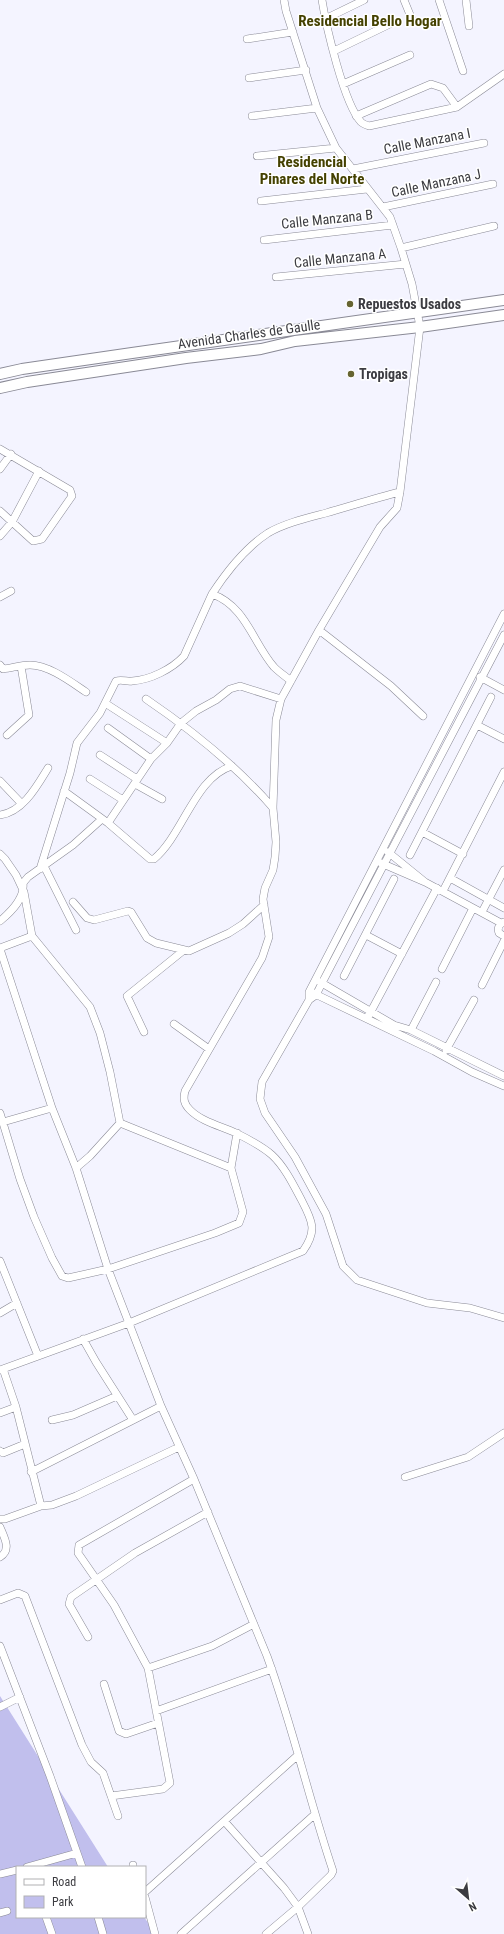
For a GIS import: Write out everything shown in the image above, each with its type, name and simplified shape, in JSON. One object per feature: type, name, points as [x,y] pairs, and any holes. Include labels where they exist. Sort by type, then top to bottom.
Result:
[{"type":"main road","name":"Avenida Charles de Gaulle","points":[[0,374],[22,369],[504,300]]},
{"type":"main road","name":"Avenida Charles de Gaulle","points":[[0,388],[42,379],[186,358],[261,349],[295,340],[420,327],[504,315]]},
{"type":"street","points":[[41,1506],[31,1472],[16,1407],[1,1369],[129,1322],[302,1251],[309,1242],[313,1232],[311,1218],[290,1180],[273,1156],[237,1133],[210,1122],[190,1111],[185,1105],[184,1091],[262,958],[267,946],[268,937],[264,905],[265,888],[273,870],[275,857],[276,842],[273,808],[276,720],[281,699],[319,630],[380,527],[397,508],[420,327],[406,264],[394,225],[384,207],[367,189],[336,148],[317,108],[286,11],[284,0]]},
{"type":"street","points":[[322,0],[325,19],[343,84],[356,116],[362,124],[369,126],[457,107],[504,74]]},
{"type":"street","points":[[325,19],[364,0]]},
{"type":"street","points":[[404,0],[413,22]]},
{"type":"street","points":[[439,0],[463,71]]},
{"type":"street","points":[[466,0],[469,26]]},
{"type":"street","points":[[334,51],[394,22]]},
{"type":"street","points":[[247,39],[293,32]]},
{"type":"street","points":[[343,84],[410,55]]},
{"type":"street","points":[[249,78],[306,70]]},
{"type":"street","points":[[356,116],[431,84],[443,88],[457,107]]},
{"type":"street","points":[[252,116],[317,108]]},
{"type":"street","name":"Calle Manzana I","points":[[353,169],[484,143]]},
{"type":"street","points":[[257,156],[336,148]]},
{"type":"street","name":"Calle Manzana J","points":[[384,207],[493,184]]},
{"type":"street","points":[[262,201],[367,189]]},
{"type":"street","name":"Calle Manzana B","points":[[264,240],[394,225]]},
{"type":"street","points":[[401,248],[494,226]]},
{"type":"street","name":"Calle Manzana A","points":[[276,277],[406,264]]},
{"type":"street","points":[[0,449],[39,470],[70,490],[72,496],[42,539],[38,541],[33,541],[0,511]]},
{"type":"street","points":[[0,469],[11,454]]},
{"type":"street","points":[[0,536],[12,522],[39,470]]},
{"type":"street","points":[[76,930],[42,867],[77,743],[100,713],[116,681],[135,681],[161,672],[179,662],[184,656],[212,594],[224,575],[240,557],[268,534],[301,520],[369,499],[400,492]]},
{"type":"street","points":[[0,597],[11,591]]},
{"type":"street","points":[[212,594],[230,606],[245,620],[273,666],[291,681]]},
{"type":"street","points":[[313,993],[316,980],[504,614]]},
{"type":"street","points":[[319,630],[391,686],[423,716]]},
{"type":"street","points":[[504,635],[391,854],[322,983],[313,993],[262,1082],[260,1099],[265,1113],[295,1157],[326,1214],[343,1266],[357,1280],[427,1303],[470,1308],[504,1318]]},
{"type":"street","points":[[0,665],[2,669],[21,666],[38,666],[63,677],[86,692]]},
{"type":"street","points":[[7,735],[29,715],[21,666]]},
{"type":"street","points":[[474,674],[504,690]]},
{"type":"street","points":[[120,1123],[100,1033],[90,1007],[32,936],[23,883],[28,877],[105,821],[123,800],[151,759],[167,742],[181,723],[196,711],[216,700],[233,687],[240,686],[281,699]]},
{"type":"street","points":[[410,855],[491,697]]},
{"type":"street","points":[[146,699],[181,723],[222,755],[273,808]]},
{"type":"street","points":[[105,703],[167,742]]},
{"type":"street","points":[[477,725],[504,739]]},
{"type":"street","points":[[108,728],[151,759]]},
{"type":"street","points":[[100,755],[162,799]]},
{"type":"street","points":[[64,791],[105,821],[150,859],[154,859],[168,844],[194,801],[204,789],[222,769],[232,766]]},
{"type":"street","points":[[0,815],[9,813],[21,804],[35,790],[48,768]]},
{"type":"street","points":[[369,1016],[402,954],[440,890],[450,878],[504,772]]},
{"type":"street","points":[[90,779],[123,800]]},
{"type":"street","points":[[0,781],[21,804]]},
{"type":"street","points":[[422,832],[463,854]]},
{"type":"street","points":[[383,849],[425,882]]},
{"type":"street","points":[[2,859],[24,892]]},
{"type":"street","points":[[377,861],[425,882],[502,923],[498,931],[504,936]]},
{"type":"street","points":[[482,912],[504,870]]},
{"type":"street","points":[[450,878],[504,908]]},
{"type":"street","points":[[344,976],[394,879]]},
{"type":"street","points":[[0,921],[14,907],[24,892]]},
{"type":"street","points":[[73,902],[87,918],[94,920],[128,911],[131,912],[147,938],[156,943],[189,951],[229,934],[264,905]]},
{"type":"street","points":[[442,969],[473,908]]},
{"type":"street","points":[[366,935],[402,954]]},
{"type":"street","points":[[32,936],[0,948],[52,1108],[76,1168],[108,1269],[161,1406],[208,1512],[272,1669],[332,1872],[298,1907],[266,1934]]},
{"type":"street","points":[[482,985],[504,941]]},
{"type":"street","points":[[144,1032],[127,996],[184,950]]},
{"type":"street","points":[[316,980],[369,1016],[472,1072],[504,1086]]},
{"type":"street","points":[[411,1030],[436,982]]},
{"type":"street","points":[[313,993],[369,1016],[411,1030],[504,1076]]},
{"type":"street","points":[[443,1056],[474,1000]]},
{"type":"street","points":[[174,1024],[209,1049]]},
{"type":"street","points":[[3,1122],[52,1108]]},
{"type":"street","points":[[0,1113],[20,1179],[52,1258],[62,1276],[72,1279],[108,1269],[214,1233],[238,1223],[243,1212],[231,1168],[237,1133]]},
{"type":"street","points":[[120,1123],[231,1168]]},
{"type":"street","points":[[76,1168],[90,1156],[120,1123]]},
{"type":"street","points":[[0,1261],[38,1356]]},
{"type":"street","points":[[0,1313],[17,1303]]},
{"type":"street","points":[[83,1339],[133,1420]]},
{"type":"street","points":[[52,1420],[73,1415],[117,1396]]},
{"type":"street","points":[[31,1472],[161,1406]]},
{"type":"street","points":[[0,1413],[16,1407]]},
{"type":"street","points":[[405,1477],[468,1457],[504,1433]]},
{"type":"street","points":[[0,1451],[3,1453],[25,1444]]},
{"type":"street","points":[[0,1519],[20,1515],[41,1506],[52,1505],[76,1496],[179,1447]]},
{"type":"street","points":[[111,1796],[163,1789],[170,1783],[148,1668],[114,1605],[78,1553],[79,1546],[194,1479]]},
{"type":"street","points":[[88,1637],[69,1604],[69,1600],[96,1579],[135,1553],[208,1512]]},
{"type":"street","points":[[0,1527],[7,1548],[6,1552],[0,1557]]},
{"type":"street","points":[[0,1600],[18,1593],[22,1593],[25,1596],[82,1745],[91,1762],[103,1773],[118,1816]]},
{"type":"street","points":[[148,1668],[212,1646],[254,1624]]},
{"type":"street","points":[[0,1646],[50,1776],[82,1866]]},
{"type":"street","points":[[156,1711],[272,1669]]},
{"type":"street","points":[[104,1684],[119,1731],[126,1734],[158,1723]]},
{"type":"street","points":[[0,1707],[20,1697]]},
{"type":"street","points":[[146,1891],[225,1822],[298,1755]]},
{"type":"street","points":[[181,1934],[260,1861],[314,1815]]},
{"type":"street","points":[[225,1822],[298,1907],[308,1934]]},
{"type":"street","points":[[32,1866],[77,1853]]},
{"type":"street","points":[[0,1874],[16,1870]]},
{"type":"street","points":[[146,1901],[155,1934]]},
{"type":"street","points":[[46,1918],[52,1934]]},
{"type":"street","points":[[98,1918],[103,1934]]},
{"type":"green space","points":[[0,1696],[107,1866],[16,1866],[16,1918],[145,1918],[156,1934],[0,1934]]},
{"type":"place","name":"Repuestos Usados","points":[[350,304]]},
{"type":"place","name":"Tropigas","points":[[351,374]]},
{"type":"district","name":"Residencial Bello Hogar","points":[[370,21]]},
{"type":"district","name":"Residencial Pinares del Norte","points":[[312,170]]}]
